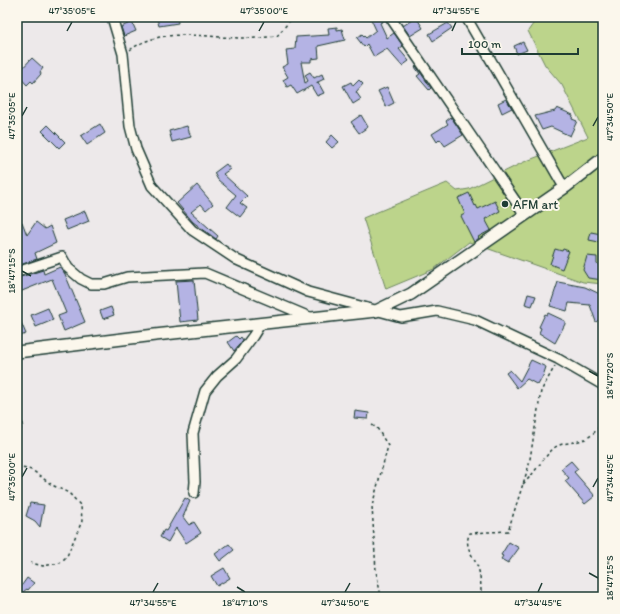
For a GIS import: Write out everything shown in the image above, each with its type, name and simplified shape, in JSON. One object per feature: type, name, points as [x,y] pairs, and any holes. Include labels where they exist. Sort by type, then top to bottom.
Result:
[{"type":"main road","points":[[17,352],[376,311],[411,294],[567,186],[603,158]]},
{"type":"street","points":[[112,17],[123,54],[130,126],[136,149],[152,186],[192,230],[237,260],[308,292],[401,317],[438,311],[475,320],[558,359],[603,385]]},
{"type":"street","points":[[390,17],[525,215]]},
{"type":"street","points":[[466,17],[561,182],[567,186]]},
{"type":"street","points":[[17,272],[62,257],[68,268],[81,279],[91,284],[104,284],[127,277],[205,273],[312,318]]},
{"type":"street","points":[[194,493],[195,476],[193,433],[205,391],[217,376],[236,359],[261,323]]},
{"type":"path","points":[[123,54],[139,43],[181,34],[244,38],[277,36],[293,17]]},
{"type":"path","points":[[481,597],[479,569],[467,545],[467,539],[470,533],[508,531],[528,465],[541,391],[558,359]]},
{"type":"path","points":[[17,412],[23,424],[17,434]]},
{"type":"path","points":[[523,484],[532,476],[542,460],[559,445],[588,438],[603,423]]},
{"type":"path","points":[[372,425],[377,428],[388,446],[372,506],[376,572],[381,597]]},
{"type":"path","points":[[17,467],[32,470],[52,485],[68,493],[81,506],[82,521],[67,556],[60,563],[43,566],[31,563]]},
{"type":"green space","points":[[538,17],[581,17],[603,22],[603,284],[583,282],[469,242],[434,269],[386,289],[363,218],[447,183],[457,191],[469,189],[524,162],[588,137],[562,85],[545,65],[528,31]]},
{"type":"building","points":[[177,17],[178,23],[159,26],[157,19]]},
{"type":"building","points":[[370,17],[384,17],[385,20],[380,23],[387,38],[394,33],[403,46],[399,49],[409,61],[402,66],[387,49],[374,57],[367,44],[364,47],[357,38],[362,34],[366,38],[376,30]]},
{"type":"building","points":[[416,17],[423,28],[410,36],[403,26]]},
{"type":"building","points":[[132,22],[136,31],[124,36],[121,27]]},
{"type":"building","points":[[448,23],[452,28],[433,41],[429,34]]},
{"type":"building","points":[[337,27],[337,30],[342,29],[345,40],[318,46],[319,58],[311,59],[311,62],[301,62],[305,83],[308,81],[305,75],[310,72],[314,78],[322,74],[324,79],[318,82],[324,93],[317,96],[311,86],[297,94],[291,85],[287,87],[283,80],[288,77],[282,67],[288,64],[286,50],[295,49],[296,37],[329,35],[328,28]]},
{"type":"building","points":[[523,42],[527,50],[517,54],[514,46]]},
{"type":"building","points":[[32,58],[43,68],[40,72],[41,74],[33,83],[31,81],[27,85],[17,74]]},
{"type":"building","points":[[416,66],[431,88],[429,90],[417,76],[420,74],[415,67]]},
{"type":"building","points":[[359,80],[363,84],[356,92],[361,99],[353,104],[343,86],[351,82],[353,86]]},
{"type":"building","points":[[387,87],[394,103],[386,107],[378,91]]},
{"type":"building","points":[[506,99],[512,108],[502,113],[498,103]]},
{"type":"building","points":[[557,108],[573,115],[572,119],[577,121],[570,136],[551,127],[542,130],[535,116],[555,111]]},
{"type":"building","points":[[361,115],[368,127],[359,133],[351,122]]},
{"type":"building","points":[[451,117],[463,135],[445,146],[440,139],[437,142],[432,134],[448,124],[446,121]]},
{"type":"building","points":[[100,124],[105,133],[87,145],[81,136]]},
{"type":"building","points":[[48,125],[65,142],[59,148],[42,131]]},
{"type":"building","points":[[187,126],[191,137],[172,142],[169,131]]},
{"type":"building","points":[[332,135],[339,142],[332,148],[326,142]]},
{"type":"building","points":[[226,164],[230,169],[223,174],[247,196],[240,203],[247,208],[240,217],[227,207],[236,195],[218,180],[214,173]]},
{"type":"building","points":[[197,185],[213,204],[206,210],[201,204],[191,212],[218,236],[216,239],[193,222],[177,203]]},
{"type":"building","points":[[469,193],[478,209],[495,201],[500,211],[485,219],[491,230],[478,237],[479,238],[474,242],[461,216],[465,214],[458,198]]},
{"type":"building","points":[[85,211],[89,221],[67,230],[63,220]]},
{"type":"building","points":[[22,222],[27,235],[36,222],[45,229],[50,226],[56,243],[35,253],[37,259],[17,266],[17,224]]},
{"type":"building","points":[[591,232],[601,234],[599,242],[589,240]]},
{"type":"building","points":[[555,249],[569,251],[562,269],[550,264]]},
{"type":"building","points":[[587,256],[597,257],[597,263],[603,270],[603,280],[588,278],[583,270]]},
{"type":"building","points":[[60,267],[65,274],[85,322],[64,331],[58,316],[66,313],[52,279],[17,293],[17,278],[43,270],[44,274]]},
{"type":"building","points":[[194,280],[198,320],[180,322],[176,281]]},
{"type":"building","points":[[558,282],[585,287],[602,295],[602,303],[599,306],[601,318],[596,322],[590,305],[569,303],[567,311],[550,306]]},
{"type":"building","points":[[528,294],[536,296],[532,306],[525,304]]},
{"type":"building","points":[[111,307],[114,315],[103,319],[100,311]]},
{"type":"building","points":[[48,308],[53,320],[36,327],[31,315]]},
{"type":"building","points":[[17,313],[26,334],[17,337]]},
{"type":"building","points":[[548,313],[565,321],[565,324],[555,343],[539,333],[541,328],[539,327],[545,314],[547,315]]},
{"type":"building","points":[[236,336],[239,339],[241,337],[243,340],[234,351],[228,342]]},
{"type":"building","points":[[531,360],[546,367],[543,376],[538,385],[527,379],[517,388],[506,373],[510,370],[520,381]]},
{"type":"building","points":[[355,411],[369,413],[368,419],[354,418]]},
{"type":"building","points":[[571,461],[578,469],[574,472],[595,496],[585,504],[565,481],[569,478],[561,469]]},
{"type":"building","points":[[185,498],[190,501],[183,517],[189,525],[194,522],[201,533],[186,543],[176,528],[168,542],[160,537],[164,530],[166,531]]},
{"type":"building","points":[[30,503],[44,505],[40,527],[35,521],[26,516]]},
{"type":"building","points":[[509,542],[519,548],[508,563],[501,559],[503,556],[501,555]]},
{"type":"building","points":[[229,544],[234,550],[220,561],[215,554]]},
{"type":"building","points":[[224,568],[230,578],[217,586],[211,576]]},
{"type":"building","points":[[27,578],[34,583],[28,590],[27,589],[17,596],[17,592]]},
{"type":"place","name":"AFM art","points":[[505,204]]}]
